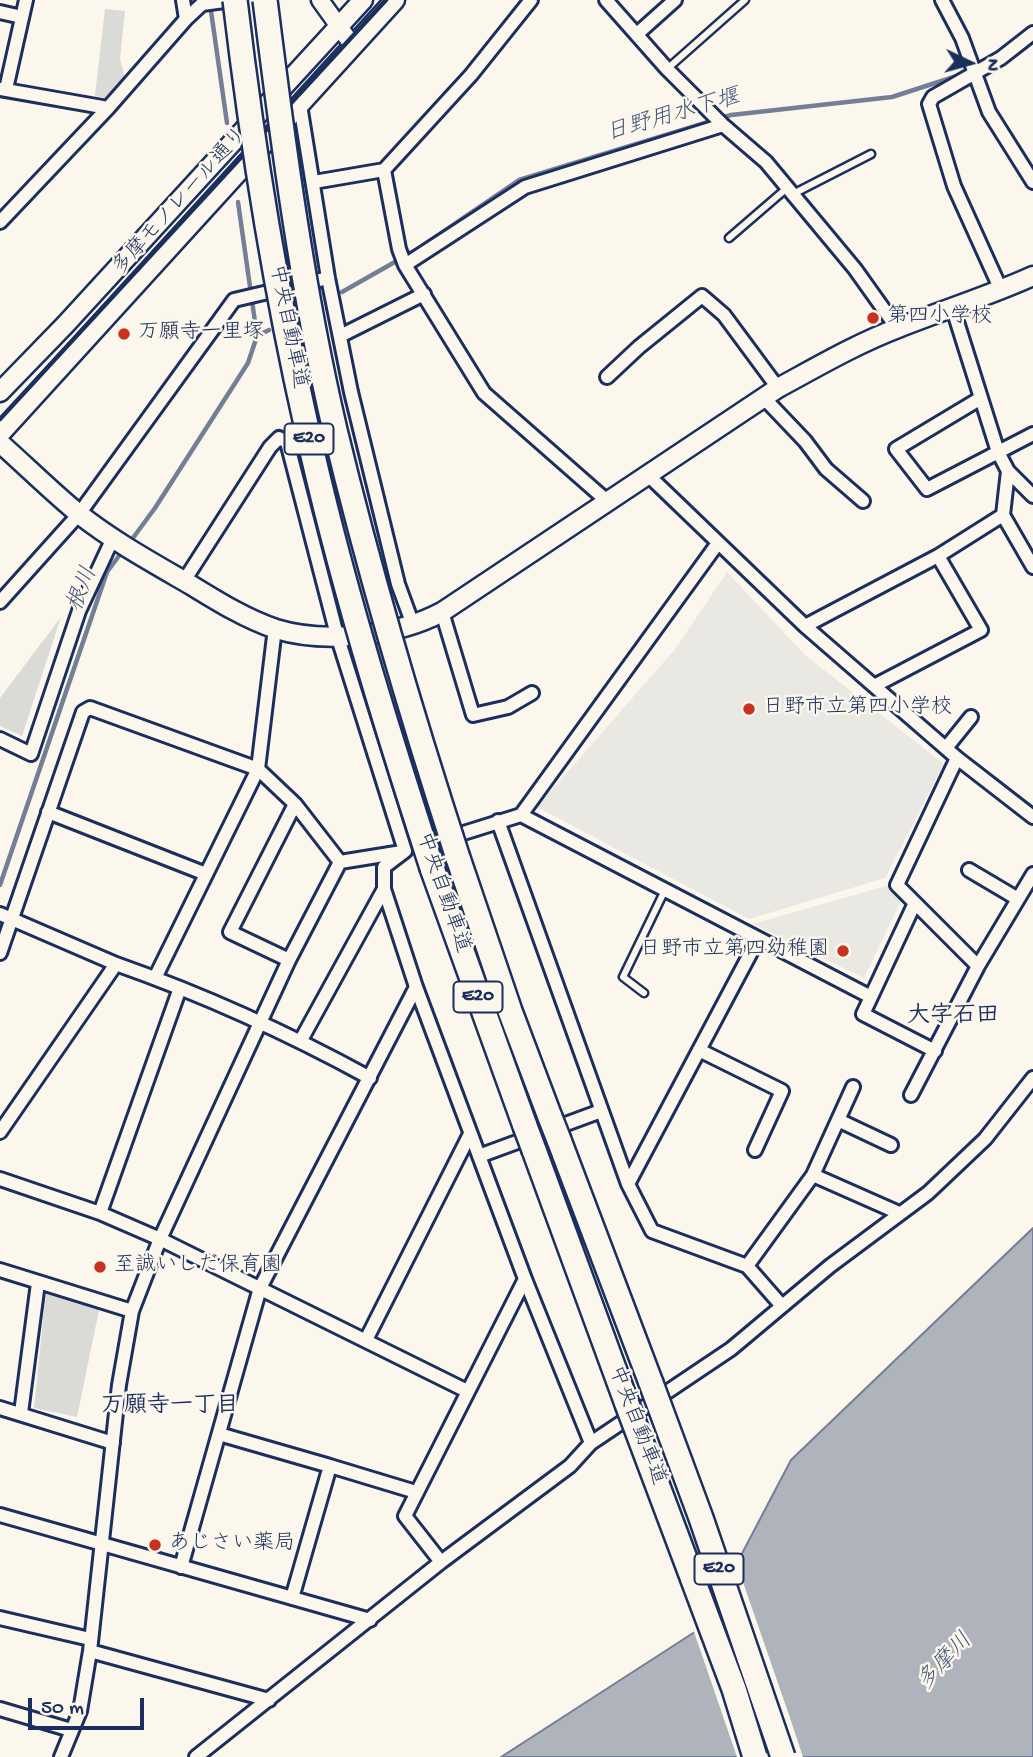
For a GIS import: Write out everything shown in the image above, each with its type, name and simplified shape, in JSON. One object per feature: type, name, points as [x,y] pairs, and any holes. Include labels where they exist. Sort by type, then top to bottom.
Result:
[{"type":"highway","name":"中央自動車道","points":[[265,0],[305,279],[335,428],[377,596],[419,739],[510,1011],[706,1530],[783,1757]]},
{"type":"highway","name":"中央自動車道","points":[[229,1],[272,251],[307,430],[362,646],[432,868],[626,1404],[734,1689],[755,1757]]},
{"type":"main road","name":"多摩モノレール通り","points":[[0,392],[65,325],[363,0]]},
{"type":"main road","name":"多摩モノレール通り","points":[[0,434],[395,0]]},
{"type":"main road","points":[[240,133],[264,115],[293,86],[298,91],[300,105]]},
{"type":"main road","points":[[0,443],[79,514],[224,604],[275,628],[306,634],[376,633],[413,625],[442,612],[771,393],[897,328],[953,309],[1033,276]]},
{"type":"street","points":[[26,0],[3,89],[108,108]]},
{"type":"street","points":[[183,0],[186,19]]},
{"type":"street","points":[[320,0],[353,46]]},
{"type":"street","points":[[314,182],[384,170],[471,75],[531,0]]},
{"type":"street","points":[[606,0],[667,69],[722,125],[766,162],[855,269],[897,328]]},
{"type":"street","points":[[637,34],[675,0]]},
{"type":"street","points":[[942,0],[962,38],[989,113],[1033,181]]},
{"type":"street","points":[[0,222],[108,108],[186,19],[202,4],[229,1]]},
{"type":"street","points":[[0,12],[22,18]]},
{"type":"street","points":[[1001,290],[954,186],[929,104],[933,97],[1001,58],[1033,33]]},
{"type":"street","points":[[300,105],[328,278],[363,448],[398,583],[413,625]]},
{"type":"street","points":[[405,265],[525,187],[722,125]]},
{"type":"street","points":[[384,170],[399,249],[405,265],[484,393],[607,501]]},
{"type":"street","points":[[0,602],[79,514],[234,300],[328,278]]},
{"type":"street","points":[[340,335],[424,294]]},
{"type":"street","points":[[607,377],[702,296],[724,315],[771,393],[826,469],[863,501]]},
{"type":"street","points":[[953,309],[998,452],[1008,471],[1033,496]]},
{"type":"street","points":[[981,397],[896,449],[927,489],[1033,433]]},
{"type":"street","points":[[184,581],[270,447],[279,438],[287,442],[337,635],[405,851]]},
{"type":"street","points":[[1008,471],[1003,515],[1033,567]]},
{"type":"street","points":[[648,475],[805,626],[957,758],[1033,817]]},
{"type":"street","points":[[805,626],[938,556],[1003,515]]},
{"type":"street","points":[[0,740],[31,754],[79,611],[117,540]]},
{"type":"street","points":[[340,862],[405,851],[521,815],[718,543]]},
{"type":"street","points":[[874,686],[981,630],[938,556]]},
{"type":"street","points":[[442,612],[473,715],[508,707],[532,693]]},
{"type":"street","points":[[155,978],[258,769],[275,628]]},
{"type":"street","points":[[0,953],[5,917],[48,812],[83,712],[90,708],[258,769],[295,804],[340,862]]},
{"type":"street","points":[[946,748],[971,717]]},
{"type":"street","points":[[957,758],[897,885],[914,905],[978,966]]},
{"type":"street","points":[[289,960],[230,932],[295,804]]},
{"type":"street","points":[[48,812],[206,874]]},
{"type":"street","points":[[521,815],[871,997]]},
{"type":"street","points":[[498,821],[628,1184],[652,1231],[747,1266],[782,1306]]},
{"type":"street","points":[[405,851],[384,867],[384,889],[416,987],[470,1134],[591,1443]]},
{"type":"street","points":[[61,1757],[80,1711],[132,1311],[159,1238],[289,960],[340,862]]},
{"type":"street","points":[[969,870],[1018,900]]},
{"type":"street","points":[[911,1096],[978,966],[1033,874]]},
{"type":"street","points":[[302,1040],[384,889]]},
{"type":"street","points":[[914,905],[863,1014],[935,1051]]},
{"type":"street","points":[[5,917],[302,1040],[370,1078]]},
{"type":"street","points":[[628,1184],[758,939]]},
{"type":"street","points":[[0,1132],[116,964]]},
{"type":"street","points":[[181,1567],[260,1288],[416,987]]},
{"type":"street","points":[[100,1213],[180,988]]},
{"type":"street","points":[[699,1050],[782,1091],[755,1150]]},
{"type":"street","points":[[196,1757],[441,1562],[570,1466],[591,1443],[731,1349],[928,1193],[985,1139],[1033,1078]]},
{"type":"street","points":[[747,1266],[813,1175],[853,1087]]},
{"type":"street","points":[[479,1156],[601,1111]]},
{"type":"street","points":[[838,1119],[891,1145]]},
{"type":"street","points":[[366,1340],[470,1134]]},
{"type":"street","points":[[813,1175],[900,1213]]},
{"type":"street","points":[[0,1179],[100,1213],[159,1238],[467,1391]]},
{"type":"street","points":[[0,1270],[132,1311]]},
{"type":"street","points":[[441,1562],[405,1516],[525,1279]]},
{"type":"street","points":[[21,1413],[38,1283]]},
{"type":"street","points":[[0,1408],[113,1443]]},
{"type":"street","points":[[219,1434],[416,1492]]},
{"type":"street","points":[[292,1598],[330,1466]]},
{"type":"street","points":[[0,1515],[370,1619]]},
{"type":"street","points":[[0,1618],[269,1700]]},
{"type":"street","points":[[0,1709],[72,1730]]},
{"type":"lane","points":[[667,69],[745,0]]},
{"type":"lane","points":[[729,239],[759,210],[790,191],[871,154]]},
{"type":"lane","points":[[644,993],[623,977],[665,890]]},
{"type":"shaded area","points":[[105,9],[125,11],[120,59],[125,78],[107,98],[95,96]]},
{"type":"shaded area","name":"日野市立第四小学校","points":[[727,572],[805,655],[944,764],[885,878],[749,919],[537,807],[676,648]]},
{"type":"shaded area","points":[[61,617],[22,736],[0,726],[0,698]]},
{"type":"shaded area","name":"日野市立第四幼稚園","points":[[886,886],[903,897],[864,978],[753,924]]},
{"type":"shaded area","points":[[46,1290],[100,1305],[77,1417],[34,1408]]},
{"type":"water","name":"多摩川","points":[[1033,1228],[1033,1757],[501,1757],[704,1626],[791,1460]]},
{"type":"pier","points":[[735,1559],[803,1757],[737,1757],[693,1629],[701,1623]]},
{"type":"waterway","points":[[210,4],[227,123]]},
{"type":"waterway","name":"日野用水下堰","points":[[342,292],[416,250],[519,180],[731,115],[892,97],[963,74]]},
{"type":"waterway","name":"根川","points":[[130,542],[155,508],[248,363],[257,336],[238,202]]},
{"type":"waterway","name":"日野用水下堰","points":[[257,336],[269,330]]},
{"type":"waterway","name":"根川","points":[[0,885],[107,572],[124,549]]},
{"type":"railway","points":[[0,419],[386,0]]},
{"type":"place","name":"第四小学校","points":[[873,318]]},
{"type":"place","name":"万願寺一里塚","points":[[124,334]]},
{"type":"place","name":"日野市立第四小学校","points":[[749,709]]},
{"type":"place","name":"日野市立第四幼稚園","points":[[843,951]]},
{"type":"place","name":"至誠いしだ保育園","points":[[100,1267]]},
{"type":"place","name":"あじさい薬局","points":[[155,1545]]},
{"type":"district","name":"大字石田","points":[[953,1017]]},
{"type":"district","name":"万願寺一丁目","points":[[170,1407]]}]
